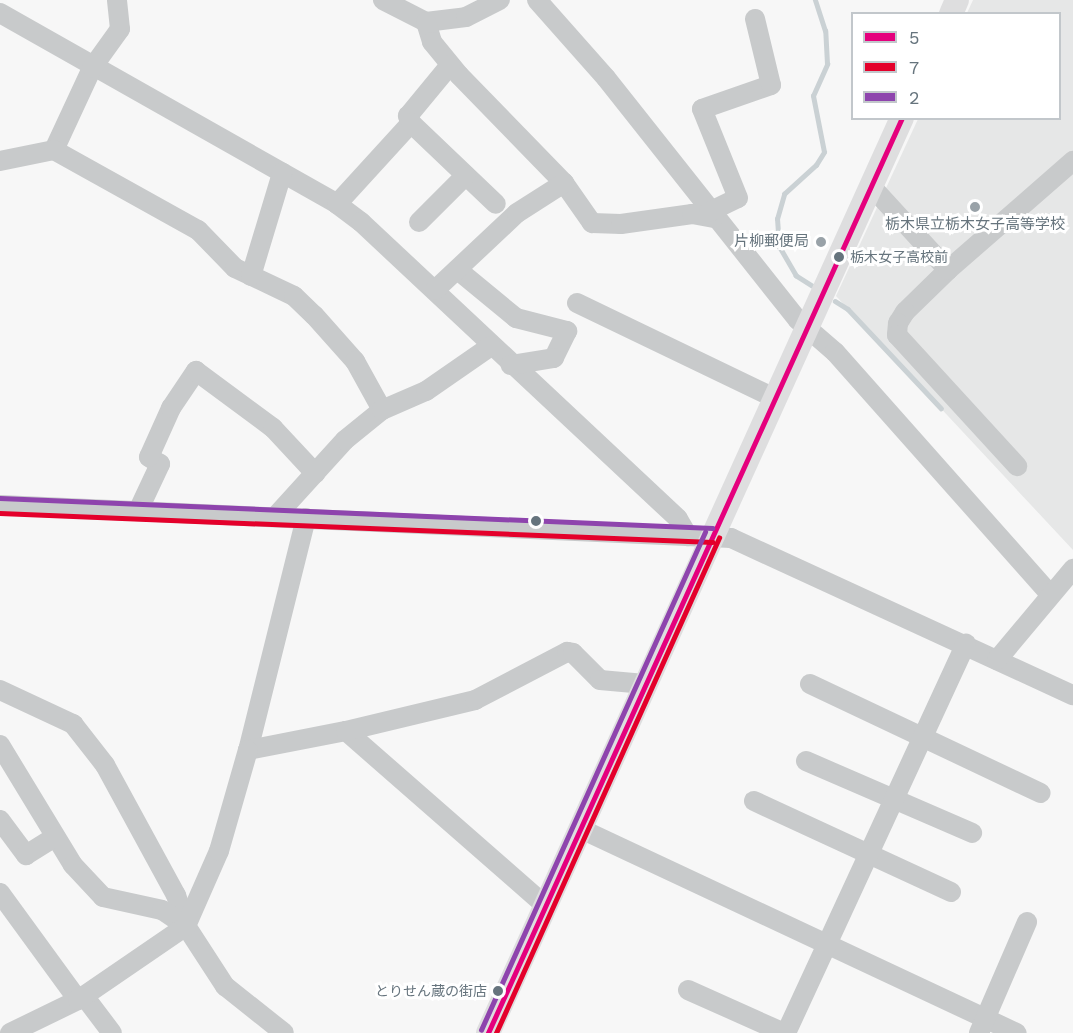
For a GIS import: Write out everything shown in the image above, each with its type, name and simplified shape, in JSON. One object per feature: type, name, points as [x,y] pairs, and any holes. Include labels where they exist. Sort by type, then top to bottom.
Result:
[{"type":"main road","points":[[488,1033],[901,120]]},
{"type":"street","points":[[54,150],[92,68],[120,29],[117,0]]},
{"type":"street","points":[[384,0],[426,22],[466,17],[500,0]]},
{"type":"street","points":[[537,0],[606,78],[712,215],[807,330],[835,352],[1050,594]]},
{"type":"street","points":[[0,13],[92,68],[336,204],[435,290],[510,365],[678,519],[688,536]]},
{"type":"street","points":[[426,22],[432,42],[450,65],[564,183],[592,223],[621,224],[692,214],[712,215],[738,198],[702,109],[771,85],[755,19]]},
{"type":"street","points":[[450,65],[408,116],[411,123],[496,204]]},
{"type":"street","points":[[336,204],[411,123]]},
{"type":"street","points":[[0,161],[54,150],[198,230],[235,268],[294,296],[314,315],[355,361],[382,410]]},
{"type":"street","points":[[1017,466],[897,335],[898,323],[904,312],[948,270],[1073,161]]},
{"type":"street","points":[[251,276],[282,173]]},
{"type":"street","points":[[419,222],[466,176]]},
{"type":"street","points":[[435,290],[459,271],[518,213],[564,183]]},
{"type":"street","points":[[871,186],[948,270]]},
{"type":"street","points":[[459,271],[516,318],[567,331],[554,358],[510,365]]},
{"type":"street","points":[[577,303],[774,398]]},
{"type":"street","points":[[275,517],[345,440],[382,410],[442,382],[491,346]]},
{"type":"street","points":[[138,511],[160,464],[148,457],[171,408],[196,371],[273,428],[315,473]]},
{"type":"street","points":[[0,505],[731,538],[1073,695]]},
{"type":"street","points":[[9,1033],[81,998],[186,926],[219,851],[249,750],[306,518]]},
{"type":"street","points":[[997,660],[1073,569]]},
{"type":"street","points":[[688,990],[785,1033],[966,644]]},
{"type":"street","points":[[249,750],[346,731],[476,700],[567,652],[573,653],[600,680],[645,684]]},
{"type":"street","points":[[810,684],[922,739],[1041,793]]},
{"type":"street","points":[[0,690],[73,724],[105,765],[176,895],[186,926],[225,986],[284,1033]]},
{"type":"street","points":[[346,731],[546,906]]},
{"type":"street","points":[[0,746],[73,865],[103,897],[162,910],[186,926]]},
{"type":"street","points":[[806,761],[972,833]]},
{"type":"street","points":[[754,801],[867,856],[951,892]]},
{"type":"street","points":[[0,820],[26,855],[55,837]]},
{"type":"street","points":[[581,830],[826,944],[982,1026],[1017,1033]]},
{"type":"street","points":[[0,893],[81,998],[112,1033]]},
{"type":"street","points":[[982,1026],[1027,922]]},
{"type":"shaded area","name":"栃木県立栃木女子高等学校","points":[[973,0],[1073,0],[1073,550],[836,296],[918,120],[1061,120],[1061,12],[967,12]]},
{"type":"waterway","points":[[812,286],[796,276],[779,247],[777,219],[784,194],[816,165],[824,152],[813,96],[827,64],[825,31],[815,0]]},
{"type":"waterway","points":[[835,301],[848,309],[941,408]]},
{"type":"transit line","name":"5","points":[[488,1033],[901,120]]},
{"type":"transit line","name":"2","points":[[0,498],[712,528]]},
{"type":"transit line","name":"7","points":[[0,513],[712,542]]},
{"type":"transit line","name":"2","points":[[481,1030],[705,532]]},
{"type":"transit line","name":"7","points":[[496,1033],[719,538]]},
{"type":"place","name":"栃木県立栃木女子高等学校","points":[[975,207]]},
{"type":"place","name":"片柳郵便局","points":[[821,242]]},
{"type":"place","name":"栃木女子高校前","points":[[839,257]]},
{"type":"place","name":"とりせん蔵の街店","points":[[498,991]]}]
